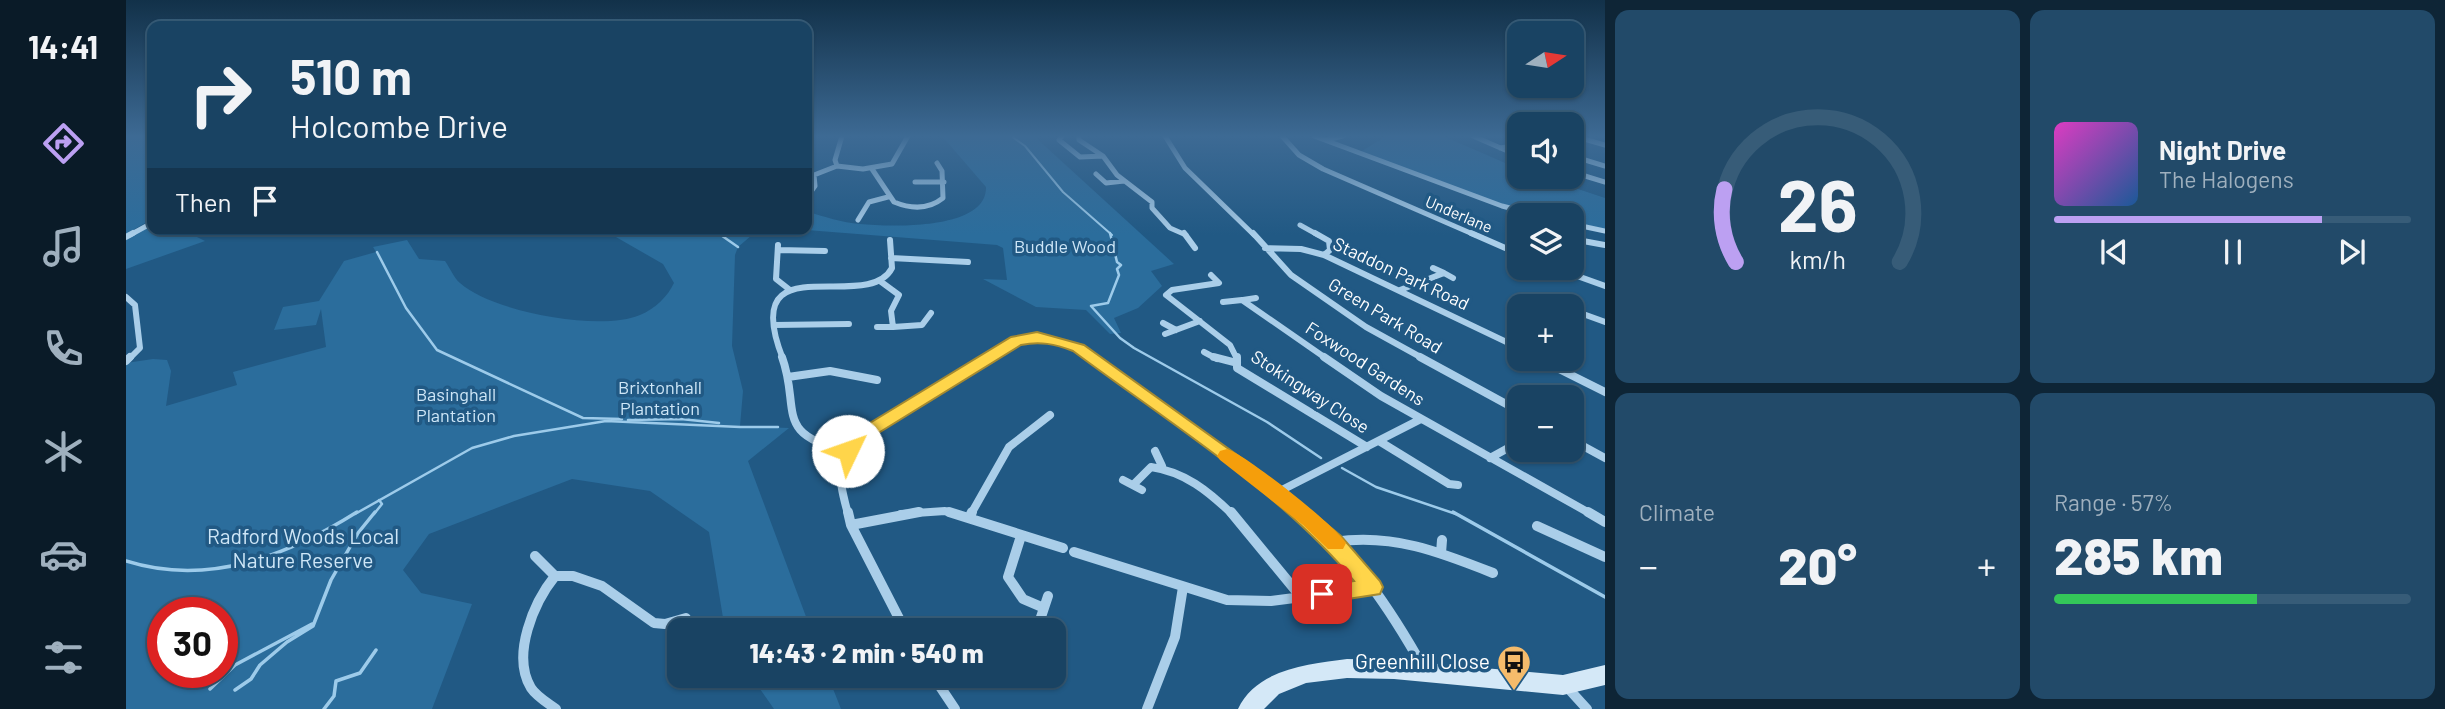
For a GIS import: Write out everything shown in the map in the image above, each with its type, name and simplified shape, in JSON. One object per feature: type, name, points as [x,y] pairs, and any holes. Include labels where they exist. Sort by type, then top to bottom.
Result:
[{"type":"street","points":[[812,189],[814,175],[829,169]]},
{"type":"street","points":[[872,169],[888,197],[911,207],[932,206],[943,198],[944,182],[940,169]]},
{"type":"street","points":[[1115,169],[1152,202],[1152,208],[1170,228],[1184,233],[1195,248]]},
{"type":"street","name":"Green Park Road","points":[[1186,169],[1292,275],[1359,323],[1507,404]]},
{"type":"street","name":"Underlane","points":[[1323,169],[1507,249]]},
{"type":"street","points":[[1401,169],[1507,207]]},
{"type":"street","points":[[1096,174],[1106,183]]},
{"type":"street","points":[[1584,176],[1605,182]]},
{"type":"street","points":[[1098,184],[1125,181]]},
{"type":"street","points":[[915,183],[944,182]]},
{"type":"street","points":[[867,214],[859,217],[869,202],[888,197]]},
{"type":"street","points":[[1300,225],[1311,228],[1329,240],[1330,250],[1324,255]]},
{"type":"street","points":[[126,237],[147,226]]},
{"type":"street","points":[[1584,227],[1605,231]]},
{"type":"street","points":[[848,451],[813,440],[801,431],[789,408],[788,377],[775,346],[774,325],[778,301],[790,290],[803,286],[863,285],[880,281],[891,272],[890,241],[901,243]]},
{"type":"street","points":[[1584,241],[1605,245]]},
{"type":"street","points":[[790,290],[776,279],[778,248],[825,250]]},
{"type":"street","name":"Staddon Park Road","points":[[1265,248],[1301,248],[1324,255],[1507,342]]},
{"type":"street","points":[[891,258],[968,262]]},
{"type":"street","points":[[1433,268],[1453,278]]},
{"type":"street","points":[[1400,290],[1444,273]]},
{"type":"street","name":"Stokingway Close","points":[[1211,275],[1219,282],[1172,290],[1166,295],[1235,350],[1237,368],[1367,447]]},
{"type":"street","points":[[1584,278],[1605,286]]},
{"type":"street","points":[[880,281],[899,295],[891,311],[893,327]]},
{"type":"street","points":[[126,297],[135,305],[140,349],[129,360]]},
{"type":"street","points":[[1223,302],[1256,298]]},
{"type":"street","name":"Foxwood Gardens","points":[[1242,300],[1381,396],[1605,522]]},
{"type":"street","points":[[1584,314],[1605,322]]},
{"type":"street","points":[[877,327],[912,327],[929,317],[937,326]]},
{"type":"street","points":[[1165,334],[1200,321]]},
{"type":"street","points":[[1163,323],[1176,330]]},
{"type":"street","points":[[774,325],[844,325]]},
{"type":"street","points":[[899,618],[851,525],[840,474],[848,451],[866,433],[969,368],[1016,341],[1037,337],[1078,348],[1276,493],[1334,542],[1372,587],[1426,673]]},
{"type":"street","points":[[1204,352],[1218,359],[1237,362]]},
{"type":"street","points":[[788,377],[830,371],[871,373],[877,380]]},
{"type":"street","points":[[1564,371],[1605,391]]},
{"type":"street","points":[[969,518],[1006,447],[1027,428],[1050,415]]},
{"type":"street","points":[[1276,493],[1421,419]]},
{"type":"street","points":[[1379,441],[1449,484],[1458,485]]},
{"type":"street","points":[[1584,447],[1605,458]]},
{"type":"street","points":[[1490,458],[1507,449]]},
{"type":"street","points":[[1155,451],[1162,466]]},
{"type":"street","points":[[1123,480],[1138,487],[1151,467],[1162,466],[1198,486],[1240,522],[1301,597]]},
{"type":"street","points":[[851,525],[929,511],[969,518],[1069,550],[1092,553],[1183,587],[1237,601],[1301,597],[1372,587]]},
{"type":"street","points":[[1537,526],[1605,557]]},
{"type":"street","points":[[1021,536],[1008,577],[1023,599],[1044,608]]},
{"type":"street","points":[[1334,542],[1388,538],[1441,553],[1493,573]]},
{"type":"street","points":[[1441,553],[1442,540]]},
{"type":"street","points":[[535,556],[555,576],[577,575],[626,601],[645,618],[660,624],[667,622]]},
{"type":"street","points":[[555,576],[539,596],[535,606],[525,664],[532,689],[556,709]]},
{"type":"street","points":[[1147,709],[1175,637],[1183,587]]},
{"type":"street","points":[[1041,618],[1048,596]]},
{"type":"street","points":[[1249,709],[1265,690],[1280,680],[1304,672],[1354,668],[1565,685],[1605,675]]},
{"type":"street","points":[[1565,685],[1573,697],[1587,709]]},
{"type":"street","points":[[941,688],[956,709]]},
{"type":"green space","points":[[126,169],[147,169],[147,222],[126,234]]},
{"type":"green space","name":"Buddle Wood","points":[[971,169],[1070,169],[1174,264],[1151,271],[1162,286],[1138,308],[1114,318],[1121,333],[1110,334],[1086,310],[1036,307],[983,279],[1007,280],[1003,248],[997,245],[812,230],[812,213],[853,223],[893,226],[935,223],[971,211],[982,201],[986,187]]},
{"type":"green space","points":[[1404,169],[1507,169],[1507,189],[1578,189],[1605,198],[1605,230],[1584,226],[1584,203],[1507,203],[1507,206]]},
{"type":"green space","points":[[147,228],[147,235],[193,235],[205,241],[126,269],[126,240]]},
{"type":"green space","name":"Basinghall Plantation","points":[[612,235],[752,235],[738,247],[735,255],[732,346],[743,391],[740,426],[789,428],[748,461],[807,618],[723,618],[709,532],[650,491],[572,479],[429,534],[403,570],[421,593],[472,604],[432,709],[126,709],[126,363],[167,360],[171,371],[166,406],[237,385],[233,372],[326,347],[321,309],[316,325],[274,330],[283,307],[319,301],[344,261],[376,252],[373,247],[407,240],[419,259],[445,261],[458,281],[475,293],[496,303],[547,316],[574,320],[622,320],[640,315],[656,306],[674,283],[663,264]]},
{"type":"green space","points":[[759,688],[833,688],[841,709],[774,709]]},
{"type":"waterway","points":[[1044,169],[1063,192],[1110,233]]},
{"type":"waterway","points":[[1110,233],[1117,262],[1121,265],[1117,269],[1119,275],[1108,303],[1091,306],[1120,338],[1267,422],[1321,458]]},
{"type":"waterway","points":[[721,235],[738,247]]},
{"type":"waterway","points":[[377,252],[406,308],[437,350],[583,418],[622,419]]},
{"type":"waterway","points":[[628,420],[681,419],[719,423]]},
{"type":"waterway","points":[[379,500],[472,448],[514,436],[606,421],[740,427]]},
{"type":"waterway","points":[[740,427],[778,427]]},
{"type":"waterway","points":[[1342,468],[1376,487],[1456,514]]},
{"type":"waterway","points":[[355,514],[379,500]]},
{"type":"waterway","points":[[374,514],[382,504],[379,500]]},
{"type":"waterway","points":[[126,561],[157,568],[187,570],[217,569],[246,563],[303,542],[357,512]]},
{"type":"waterway","points":[[235,690],[251,679],[260,665],[287,642],[313,626],[331,580],[358,533],[375,512]]},
{"type":"waterway","points":[[1453,512],[1605,597]]},
{"type":"waterway","points":[[210,689],[235,665],[312,624]]},
{"type":"waterway","points":[[324,709],[334,696],[336,681],[360,673],[376,650]]},
{"type":"slow traffic","points":[[1227,456],[1310,520],[1335,543]]},
{"type":"place","name":"Greenhill Close","points":[[1514,692]]},
{"type":"route","points":[[848,451],[866,433],[1016,341],[1025,338],[1051,338],[1078,348],[1276,493],[1334,542],[1372,587],[1322,594]]},
{"type":"park label","name":"Brixtonhall Plantation","points":[[660,398]]},
{"type":"park label","name":"Radford Woods Local Nature Reserve","points":[[303,549]]}]
